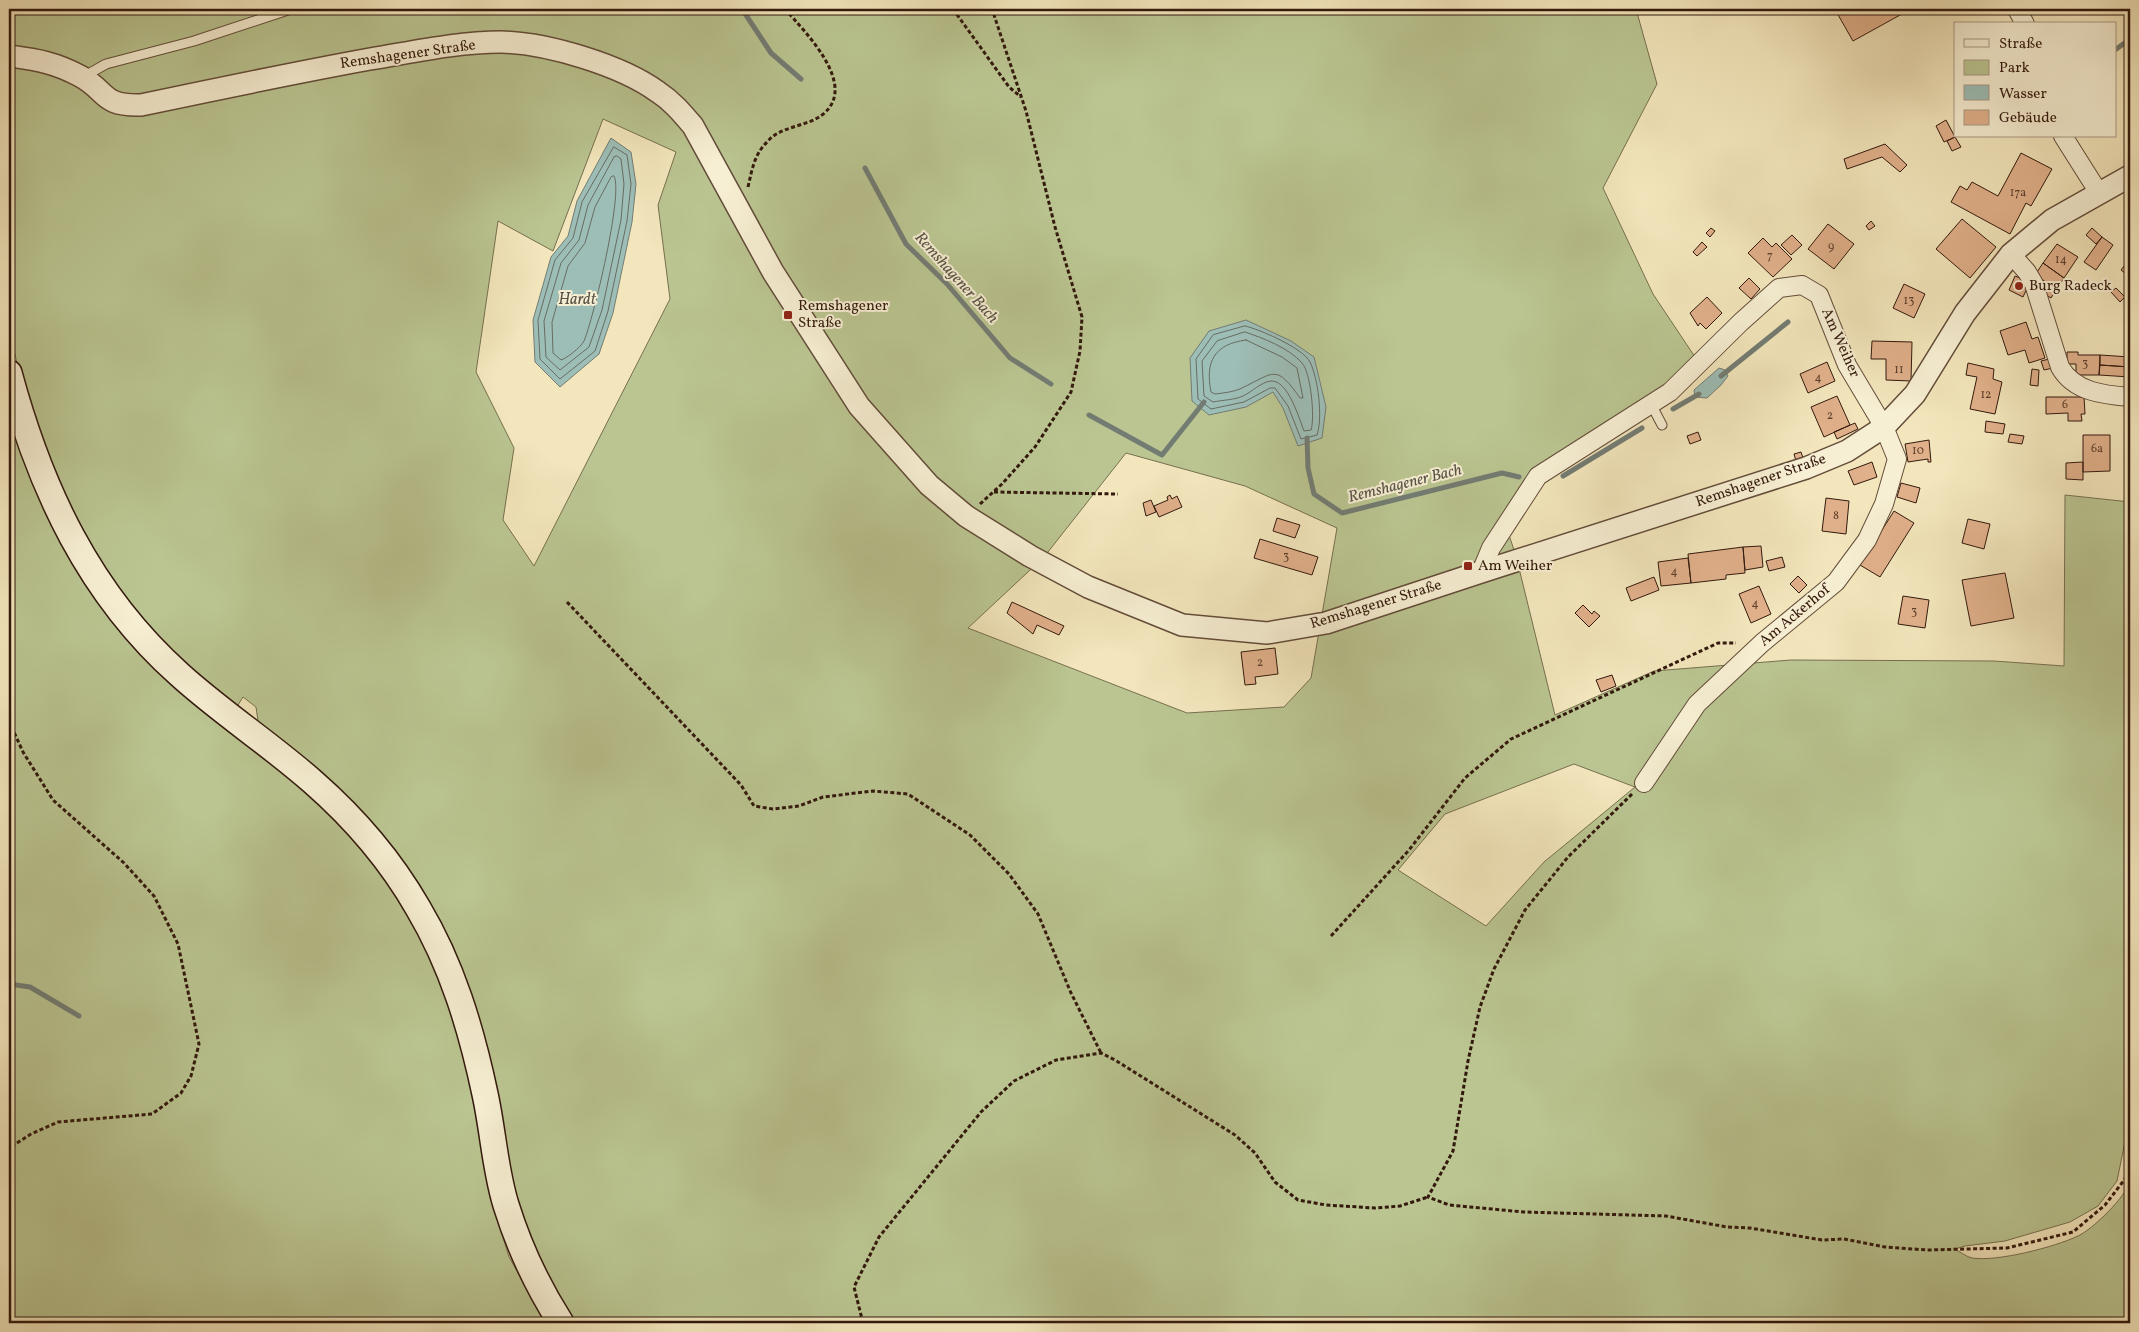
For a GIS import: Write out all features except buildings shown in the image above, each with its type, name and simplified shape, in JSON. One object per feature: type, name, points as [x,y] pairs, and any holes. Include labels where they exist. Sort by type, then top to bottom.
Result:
[{"type":"main road","points":[[9,373],[23,424],[49,494],[82,557],[126,618],[178,673],[312,781],[336,804],[364,834],[417,906],[441,949],[459,994],[485,1093],[505,1203],[522,1250],[543,1295],[562,1323]]},
{"type":"street","points":[[2017,9],[2024,22]]},
{"type":"street","name":"Remshagener Straße","points":[[9,56],[50,61],[82,77],[104,97],[122,106],[141,105],[275,76],[440,47],[502,42],[535,46],[618,69],[658,91],[676,106],[693,126],[773,272],[859,406],[929,485],[966,516],[1030,556],[1088,587],[1182,625],[1267,633],[1326,624],[1481,572],[1806,468],[1847,451],[1884,427],[1915,394],[1965,312],[2011,254],[2052,220],[2130,176]]},
{"type":"street","points":[[2063,138],[2100,193]]},
{"type":"street","points":[[2011,254],[2028,272],[2034,284],[2057,359],[2066,377],[2074,385],[2104,395],[2130,397]]},
{"type":"street","name":"Am Weiher","points":[[1481,572],[1492,548],[1538,476],[1670,392],[1779,288],[1802,285],[1819,295],[1847,365],[1884,427]]},
{"type":"street","name":"Am Ackerhof","points":[[1644,783],[1697,704],[1762,644],[1836,582],[1867,540],[1884,504],[1897,459],[1884,427]]},
{"type":"lane","points":[[82,77],[106,64],[194,40],[291,9]]},
{"type":"lane","points":[[1650,404],[1662,425]]},
{"type":"path","points":[[737,207],[746,194],[755,158],[768,140],[821,115],[834,101],[834,80],[822,53],[785,9]]},
{"type":"path","points":[[953,9],[1009,87],[1022,98]]},
{"type":"path","points":[[966,516],[993,492],[1035,447],[1071,392],[1080,351],[1082,317],[1055,227],[1022,98],[992,9]]},
{"type":"path","points":[[993,492],[1118,494]]},
{"type":"path","points":[[567,602],[741,785],[754,806],[773,809],[799,806],[823,797],[873,790],[908,794],[970,835],[1009,874],[1038,914],[1071,993],[1102,1053],[1182,1100],[1235,1135],[1255,1153],[1275,1182],[1298,1200],[1326,1205],[1375,1208],[1400,1206],[1428,1197],[1449,1205],[1524,1212],[1666,1216],[1726,1227],[1750,1228],[1822,1240],[1844,1239],[1885,1247],[1927,1250],[2006,1248],[2072,1232],[2105,1205],[2125,1179],[2130,1156]]},
{"type":"path","points":[[1331,936],[1409,850],[1465,778],[1511,739],[1718,643],[1762,644]]},
{"type":"path","points":[[9,721],[23,752],[53,800],[124,863],[154,896],[178,944],[199,1044],[191,1076],[181,1093],[152,1114],[58,1122],[31,1134],[9,1148]]},
{"type":"path","points":[[1428,1197],[1453,1151],[1468,1061],[1480,1007],[1498,960],[1525,910],[1568,857],[1644,783]]},
{"type":"path","points":[[863,1323],[854,1288],[879,1237],[981,1112],[1014,1081],[1056,1060],[1102,1053]]},
{"type":"green space","points":[[9,9],[1636,9],[1657,84],[1603,188],[1653,294],[1697,360],[1668,388],[1537,472],[1504,520],[1516,556],[1555,715],[1654,671],[1791,660],[1994,661],[2064,666],[2065,495],[2130,502],[2130,1117],[2117,1181],[2098,1206],[2070,1222],[2005,1241],[1955,1249],[1972,1258],[1996,1258],[2026,1253],[2068,1240],[2078,1236],[2100,1220],[2116,1204],[2130,1181],[2130,1323],[573,1323],[549,1286],[517,1207],[457,964],[263,729],[258,721],[256,707],[243,697],[238,705],[231,707],[170,652],[135,612],[76,527],[25,397],[9,329]],"holes":[[[603,119],[676,152],[658,205],[670,299],[534,566],[503,520],[514,448],[476,372],[498,221],[553,251]],[[1126,453],[1245,486],[1337,528],[1311,678],[1284,707],[1187,713],[968,628],[1044,557]],[[1574,764],[1635,787],[1544,862],[1486,926],[1398,870],[1445,814]]]},
{"type":"green space","points":[[9,408],[57,532],[289,775],[352,835],[398,895],[441,978],[473,1085],[495,1211],[509,1257],[547,1323],[9,1323]]},
{"type":"water","name":"Hardt","points":[[611,138],[631,152],[636,184],[632,222],[613,313],[599,354],[560,387],[535,362],[533,320],[551,257],[568,236],[577,201]]},
{"type":"water","points":[[1246,320],[1291,341],[1314,357],[1326,407],[1322,438],[1298,446],[1283,408],[1273,392],[1246,407],[1209,415],[1192,401],[1190,358],[1209,331]]},
{"type":"water","points":[[1719,368],[1725,370],[1728,376],[1721,385],[1707,398],[1695,397],[1694,390]]},
{"type":"waterway","name":"Remshagener Bach","points":[[742,9],[771,53],[801,79]]},
{"type":"waterway","name":"Remshagener Bach","points":[[2116,49],[2130,39]]},
{"type":"waterway","name":"Remshagener Bach","points":[[865,168],[906,244],[947,284],[1010,358],[1051,384]]},
{"type":"waterway","name":"Remshagener Bach","points":[[1721,376],[1788,322]]},
{"type":"waterway","name":"Remshagener Bach","points":[[1673,409],[1699,394]]},
{"type":"waterway","name":"Remshagener Bach","points":[[1089,415],[1162,455],[1204,402]]},
{"type":"waterway","name":"Remshagener Bach","points":[[1563,476],[1642,428]]},
{"type":"waterway","name":"Remshagener Bach","points":[[1307,438],[1308,468],[1314,494],[1342,513],[1502,473],[1519,477]]},
{"type":"waterway","points":[[9,984],[30,987],[79,1016]]},
{"type":"place","name":"Burg Radeck","points":[[2019,286]]},
{"type":"place","name":"Remshagener Straße","points":[[788,315]]},
{"type":"place","name":"Am Weiher","points":[[1468,566]]}]
